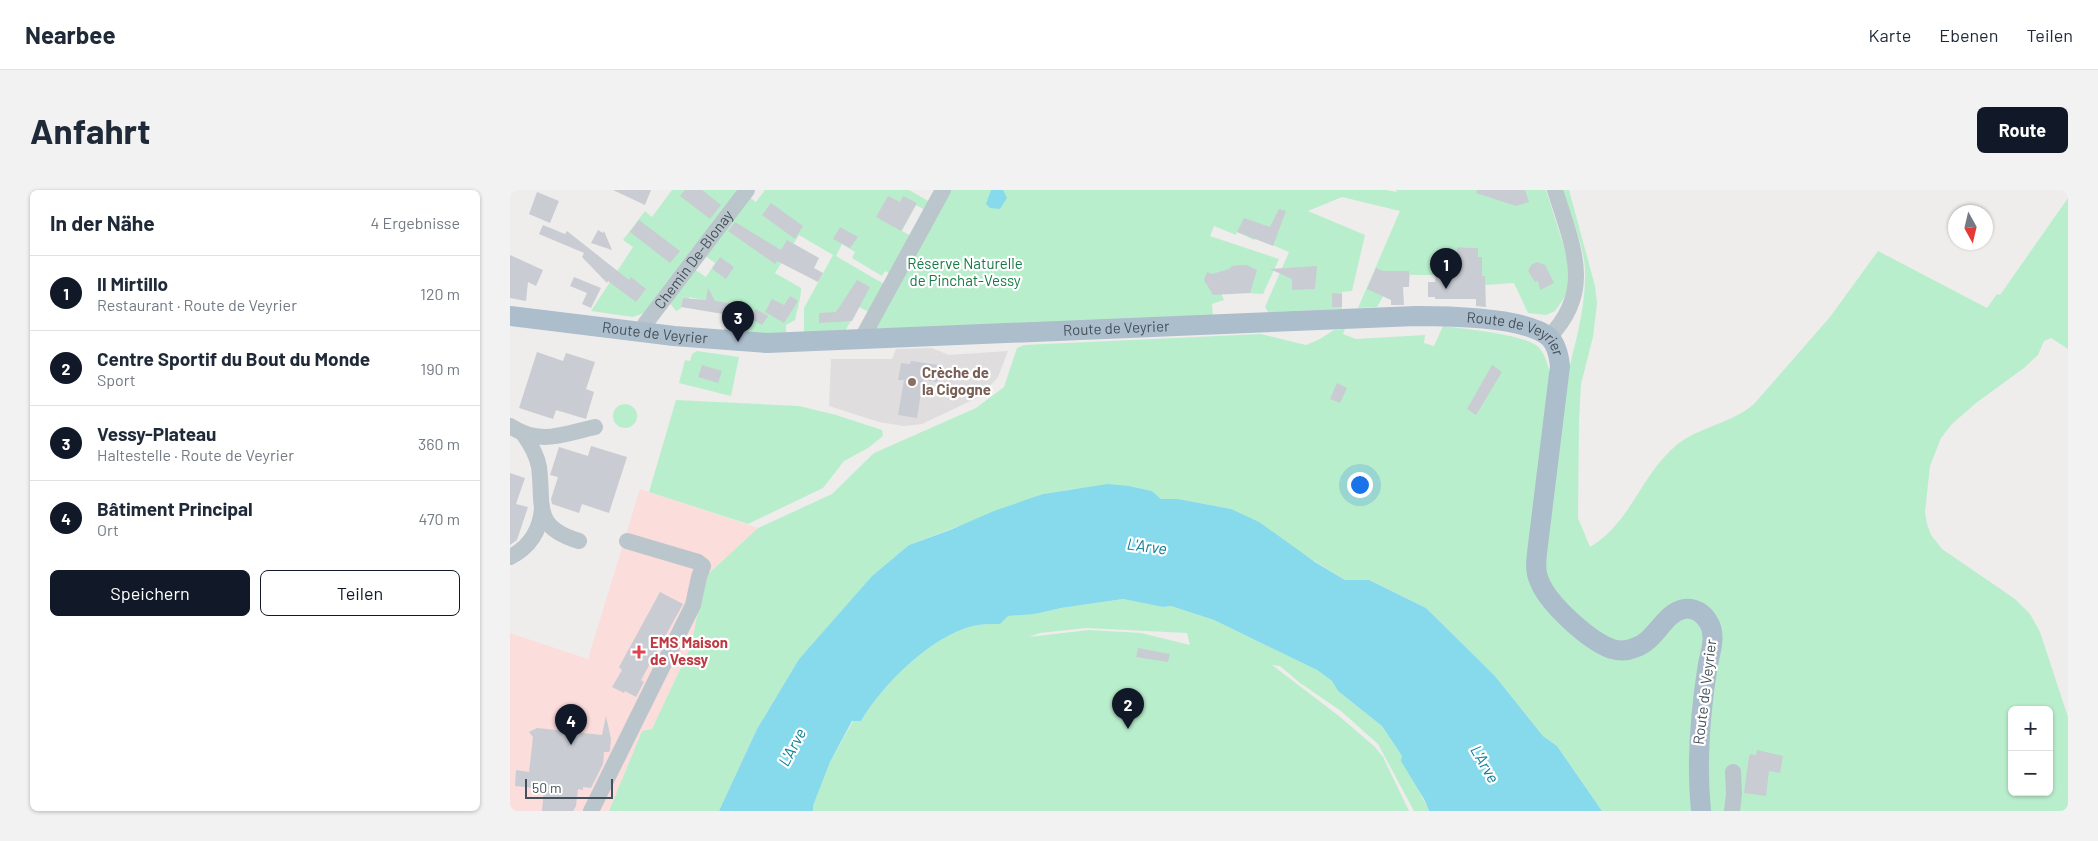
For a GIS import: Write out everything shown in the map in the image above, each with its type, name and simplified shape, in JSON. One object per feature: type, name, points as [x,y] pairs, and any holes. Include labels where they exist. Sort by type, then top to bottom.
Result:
[{"type":"main road","name":"Route de Veyrier","points":[[510,316],[738,342],[860,340],[1416,316],[1446,317],[1520,325],[1538,330],[1549,337],[1556,346],[1560,374],[1537,553],[1538,580],[1564,613],[1594,639],[1616,650],[1632,649],[1643,644],[1671,616],[1682,610],[1693,609],[1706,618],[1711,627],[1713,638],[1703,694],[1698,745],[1701,811]]},
{"type":"street","name":"Chemin De-Blonay","points":[[643,332],[645,324],[748,190]]},
{"type":"street","points":[[860,340],[943,190]]},
{"type":"street","points":[[1549,337],[1563,322],[1570,309],[1575,295],[1576,275],[1573,250],[1555,190]]},
{"type":"street","points":[[510,426],[524,435],[539,437],[558,436],[595,427]]},
{"type":"street","points":[[524,435],[534,451],[539,467]]},
{"type":"street","points":[[531,540],[539,526],[542,508],[539,460],[546,445],[558,436]]},
{"type":"street","points":[[542,508],[548,524],[561,535]]},
{"type":"street","points":[[510,557],[531,540],[545,534],[561,535],[579,541]]},
{"type":"street","points":[[591,811],[693,605],[703,566],[698,562],[627,541]]},
{"type":"street","points":[[1732,811],[1733,772]]},
{"type":"shaded area","name":"Crèche de la Cigogne","points":[[932,348],[949,355],[1008,351],[998,377],[981,396],[922,424],[904,426],[879,422],[829,406],[831,359],[892,359],[896,349]]},
{"type":"shaded area","name":"EMS Maison de Vessy","points":[[640,489],[758,528],[705,577],[691,646],[652,729],[642,731],[609,811],[510,811],[510,633],[588,659]]},
{"type":"green space","points":[[672,190],[739,190],[647,312],[633,317],[591,311],[633,247],[623,240],[645,211],[652,217]]},
{"type":"green space","points":[[765,190],[909,190],[930,202],[925,210],[916,205],[902,231],[911,236],[890,274],[885,271],[882,276],[852,258],[855,252],[842,244],[836,256],[884,284],[869,312],[859,307],[845,331],[804,333],[804,308],[833,255],[799,235],[775,273],[801,288],[795,320],[786,325],[786,334],[724,331],[730,303],[724,302],[723,304],[689,297],[689,299],[683,298],[681,308],[676,311],[669,302],[694,269],[706,277],[715,263],[704,255],[748,196],[756,202]]},
{"type":"green space","name":"Réserve Naturelle de Pinchat-Vessy","points":[[949,190],[1386,190],[1397,192],[1396,190],[1546,190],[1567,256],[1570,273],[1569,291],[1555,311],[1546,315],[1528,313],[1514,283],[1485,285],[1485,277],[1481,276],[1482,258],[1478,257],[1478,248],[1457,247],[1457,257],[1445,257],[1445,272],[1436,272],[1436,275],[1410,275],[1409,287],[1389,286],[1377,307],[1358,308],[1400,211],[1342,197],[1308,211],[1365,235],[1352,291],[1342,292],[1342,309],[1268,312],[1265,307],[1289,252],[1256,238],[1254,240],[1237,232],[1236,235],[1214,226],[1210,236],[1279,259],[1263,294],[1245,293],[1245,281],[1219,288],[1224,300],[1212,304],[1213,316],[872,329]]},
{"type":"green space","points":[[1563,190],[1569,190],[1595,286],[1597,303],[1593,337],[1581,384],[1579,421],[1578,518],[1590,547],[1615,526],[1660,462],[1680,442],[1734,417],[1754,404],[1830,317],[1878,251],[1987,308],[1997,294],[2000,295],[2068,198],[2068,349],[2051,338],[2044,341],[2038,355],[2024,368],[1976,403],[1952,424],[1941,438],[1930,466],[1925,512],[1931,535],[1942,549],[2015,599],[2030,614],[2040,632],[2068,717],[2068,811],[1602,811],[1557,746],[1543,736],[1495,676],[1426,608],[1369,580],[1345,580],[1231,509],[1178,499],[1161,499],[1152,491],[1129,486],[1074,489],[1043,494],[909,545],[872,576],[799,659],[757,729],[719,811],[609,811],[642,731],[652,729],[691,646],[705,577],[758,528],[832,494],[874,453],[976,408],[1004,387],[1017,348],[1024,345],[1261,334],[1306,345],[1334,330],[1345,329],[1343,334],[1356,339],[1425,335],[1424,343],[1434,346],[1443,326],[1491,332],[1528,341],[1542,351],[1550,373],[1566,382],[1584,300],[1585,272],[1580,241]]},
{"type":"green space","points":[[697,351],[739,357],[731,396],[679,383],[685,360],[690,361],[692,354]]},
{"type":"green space","points":[[676,400],[799,406],[836,415],[882,430],[883,436],[868,448],[844,461],[823,488],[748,524],[649,492]]},
{"type":"green space","points":[[625,404],[630,405],[636,411],[636,421],[630,427],[625,428],[620,427],[614,421],[613,416],[614,411],[620,405]]},
{"type":"green space","points":[[1123,599],[1163,607],[1171,606],[1214,620],[1317,670],[1332,681],[1338,691],[1382,726],[1402,756],[1429,811],[1414,811],[1378,744],[1341,711],[1300,683],[1280,666],[1272,665],[1339,716],[1375,747],[1383,757],[1409,811],[813,811],[813,806],[830,762],[853,721],[861,721],[881,692],[909,664],[941,640],[957,631],[983,624],[1000,624],[1007,616],[1035,614],[1061,608]],"holes":[[[1086,628],[1187,633],[1190,645],[1141,633],[1089,630],[1029,637],[1040,633]]]},
{"type":"water","points":[[991,190],[1003,190],[1007,198],[1000,209],[990,208],[986,204]]},
{"type":"water","name":"L'Arve","points":[[1108,484],[1152,491],[1161,499],[1178,499],[1231,509],[1259,522],[1315,562],[1345,580],[1369,580],[1426,608],[1495,676],[1543,736],[1557,746],[1602,811],[1429,811],[1424,799],[1401,761],[1402,756],[1382,726],[1338,691],[1332,681],[1317,670],[1214,620],[1171,606],[1163,607],[1123,599],[1061,608],[1035,614],[1008,616],[1000,624],[983,624],[957,631],[925,651],[909,664],[881,692],[861,721],[852,721],[830,762],[813,806],[813,811],[719,811],[757,729],[799,659],[872,576],[909,545],[994,511],[1043,494]]},
{"type":"building","points":[[613,190],[651,190],[645,205]]},
{"type":"building","points":[[685,190],[702,190],[721,205],[710,219],[680,196]]},
{"type":"building","points":[[1477,190],[1525,190],[1529,202],[1516,206],[1476,193]]},
{"type":"building","points":[[537,192],[559,201],[550,223],[529,214]]},
{"type":"building","points":[[888,196],[900,202],[903,196],[917,203],[901,231],[876,217]]},
{"type":"building","points":[[771,203],[803,226],[795,239],[762,215]]},
{"type":"building","points":[[1279,209],[1286,211],[1273,246],[1237,232],[1244,218],[1270,227]]},
{"type":"building","points":[[639,220],[680,251],[670,263],[630,232]]},
{"type":"building","points":[[735,222],[781,250],[787,240],[819,258],[814,268],[823,273],[818,282],[777,261],[775,264],[728,231]]},
{"type":"building","points":[[543,225],[565,234],[567,231],[629,280],[631,277],[646,289],[636,302],[608,281],[607,283],[582,257],[584,253],[539,234]]},
{"type":"building","points":[[840,227],[858,237],[850,248],[833,239]]},
{"type":"building","points":[[598,230],[603,233],[604,231],[612,250],[591,243]]},
{"type":"building","points":[[1457,247],[1478,248],[1478,257],[1482,257],[1482,276],[1485,276],[1486,307],[1476,306],[1476,299],[1435,299],[1435,297],[1428,297],[1428,282],[1435,282],[1436,272],[1445,272],[1445,256],[1457,257]]},
{"type":"building","points":[[510,255],[543,270],[536,286],[528,282],[526,301],[510,298]]},
{"type":"building","points":[[720,257],[734,267],[726,279],[712,269]]},
{"type":"building","points":[[1537,262],[1545,265],[1554,283],[1540,290],[1538,281],[1535,282],[1528,271],[1531,265]]},
{"type":"building","points":[[1240,265],[1247,265],[1257,270],[1250,293],[1213,295],[1204,280],[1207,272],[1212,274]]},
{"type":"building","points":[[1317,266],[1315,289],[1292,290],[1292,279],[1270,269]]},
{"type":"building","points":[[1376,268],[1383,271],[1409,271],[1409,287],[1403,287],[1404,305],[1391,305],[1391,300],[1367,289]]},
{"type":"building","points":[[574,277],[601,288],[591,308],[582,304],[587,293],[570,286]]},
{"type":"building","points":[[857,280],[870,287],[852,321],[819,323],[819,313],[836,312]]},
{"type":"building","points":[[708,288],[715,301],[730,303],[729,315],[681,307],[683,298],[706,300]]},
{"type":"building","points":[[1332,293],[1342,294],[1342,307],[1332,307]]},
{"type":"building","points":[[790,296],[798,301],[784,323],[765,312],[772,299],[784,305]]},
{"type":"building","points":[[756,309],[768,316],[762,325],[750,318]]},
{"type":"building","points":[[537,352],[563,361],[566,353],[595,362],[586,389],[594,392],[586,419],[556,410],[553,419],[519,408]]},
{"type":"building","points":[[911,361],[939,365],[937,382],[923,380],[917,418],[898,415],[904,380],[898,380],[901,363],[910,364]]},
{"type":"building","points":[[702,365],[722,371],[718,383],[698,377]]},
{"type":"building","points":[[1492,365],[1502,372],[1476,415],[1467,409]]},
{"type":"building","points":[[1337,383],[1347,388],[1340,403],[1330,399]]},
{"type":"building","points":[[591,446],[627,457],[609,513],[582,504],[579,513],[552,504],[551,499],[558,477],[550,475],[559,447],[588,456]]},
{"type":"building","points":[[510,473],[525,478],[516,504],[528,507],[517,540],[510,545]]},
{"type":"building","points":[[660,592],[683,604],[641,680],[644,682],[636,697],[612,687],[622,670],[619,667]]},
{"type":"building","points":[[1138,648],[1170,654],[1168,662],[1136,657]]},
{"type":"building","points":[[606,716],[611,739],[610,750],[609,752],[604,752],[603,764],[591,788],[583,787],[583,790],[578,789],[576,806],[573,811],[542,811],[544,789],[515,786],[516,770],[529,772],[533,737],[529,732],[537,728],[602,735]]},
{"type":"building","points":[[1757,750],[1783,756],[1780,773],[1769,771],[1766,796],[1744,793],[1749,756],[1751,754],[1756,755]]},
{"type":"place","name":"Il Mirtillo","points":[[1446,289]]},
{"type":"place","name":"Vessy-Plateau","points":[[738,342]]},
{"type":"place","name":"Crèche de la Cigogne","points":[[912,382]]},
{"type":"place","name":"EMS Maison de Vessy","points":[[639,652]]},
{"type":"place","name":"Centre Sportif du Bout du Monde","points":[[1128,729]]},
{"type":"place","name":"Bâtiment Principal","points":[[571,745]]}]
